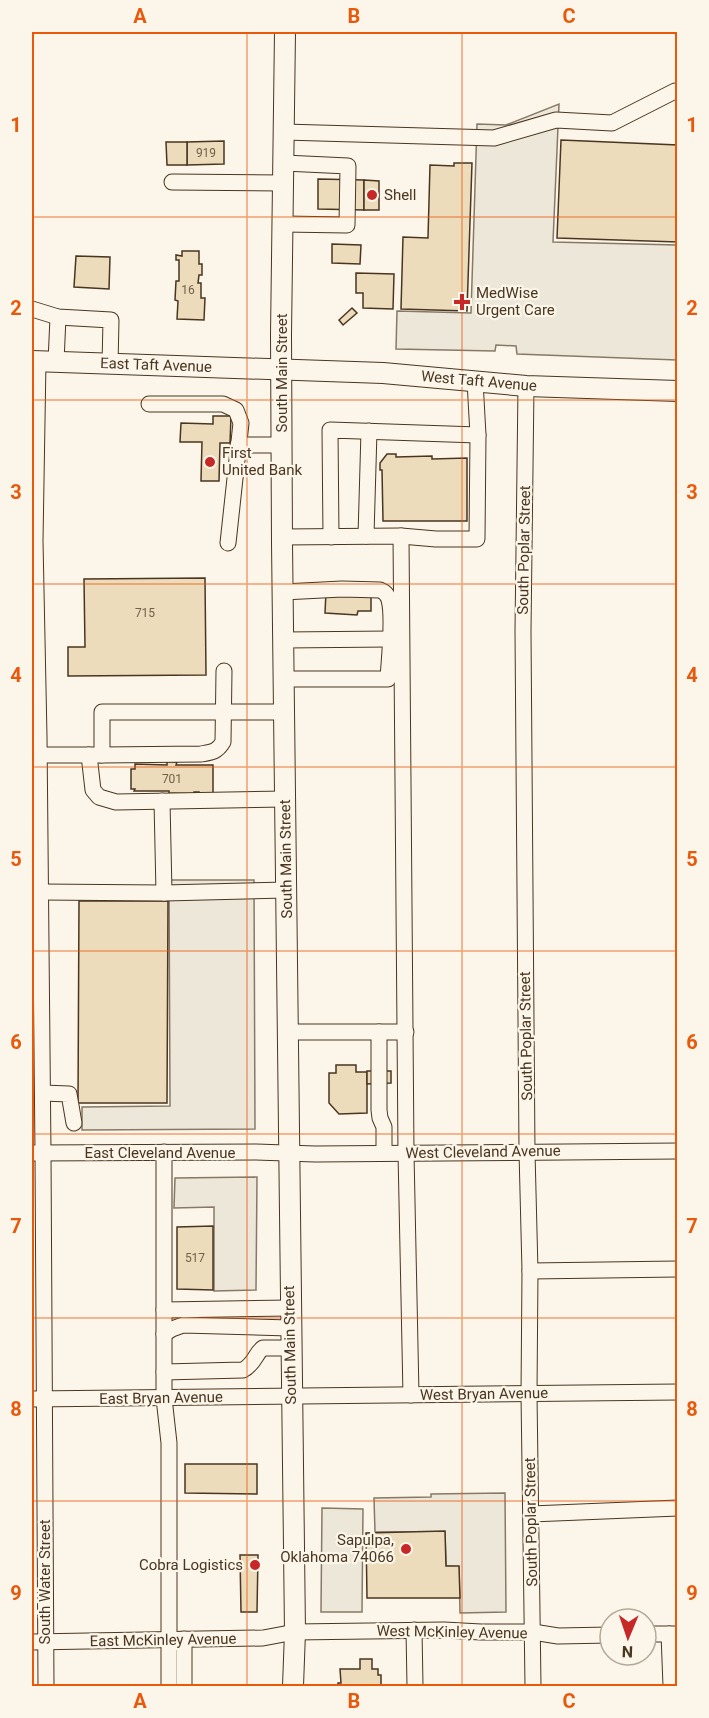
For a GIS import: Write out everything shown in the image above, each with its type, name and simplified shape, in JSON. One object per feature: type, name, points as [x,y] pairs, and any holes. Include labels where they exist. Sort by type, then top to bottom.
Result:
[{"type":"main road","name":"South Main Street","points":[[285,32],[281,370],[290,1348],[295,1632],[293,1686]]},
{"type":"main road","name":"East Taft Avenue","points":[[42,361],[281,370]]},
{"type":"main road","name":"West Taft Avenue","points":[[281,370],[383,373],[526,386],[678,391]]},
{"type":"street","points":[[284,132],[494,138],[556,120],[612,123],[678,91]]},
{"type":"street","points":[[283,224],[347,225],[348,166],[284,163]]},
{"type":"street","points":[[172,182],[283,183]]},
{"type":"street","points":[[32,309],[58,317],[111,320],[110,364]]},
{"type":"street","name":"South Water Street","points":[[46,1686],[39,1642],[37,1153],[43,1093],[39,755],[35,737],[35,541],[42,361],[58,317]]},
{"type":"street","points":[[282,537],[400,536],[477,539],[480,382]]},
{"type":"street","name":"South Poplar Street","points":[[526,386],[523,631],[533,1686]]},
{"type":"street","points":[[149,404],[223,404],[236,410],[240,423],[228,543]]},
{"type":"street","points":[[331,537],[330,430],[478,435]]},
{"type":"street","points":[[366,536],[369,431]]},
{"type":"street","points":[[238,444],[282,445]]},
{"type":"street","points":[[400,536],[406,1154],[411,1395]]},
{"type":"street","points":[[283,591],[380,590],[385,592],[389,598],[391,610],[388,679],[284,679]]},
{"type":"street","points":[[284,640],[390,639]]},
{"type":"street","points":[[39,755],[213,752],[219,749],[223,742],[224,671]]},
{"type":"street","points":[[284,712],[102,712],[93,790],[99,797],[116,802],[285,799]]},
{"type":"street","points":[[162,801],[164,893]]},
{"type":"street","points":[[40,892],[164,893],[286,890]]},
{"type":"street","points":[[287,1032],[406,1032]]},
{"type":"street","points":[[379,1032],[379,1110],[384,1127],[384,1153]]},
{"type":"street","points":[[43,1093],[69,1094],[74,1124]]},
{"type":"street","name":"West Cleveland Avenue","points":[[288,1154],[678,1151]]},
{"type":"street","points":[[164,1152],[164,1398],[169,1443],[176,1639],[184,1686]]},
{"type":"street","name":"East Cleveland Avenue","points":[[37,1153],[256,1152],[288,1154]]},
{"type":"street","points":[[530,1271],[678,1269]]},
{"type":"street","points":[[164,1310],[290,1318]]},
{"type":"street","points":[[164,1334],[183,1325],[290,1318]]},
{"type":"street","points":[[164,1372],[243,1370],[249,1367],[259,1350],[263,1348],[290,1348]]},
{"type":"street","points":[[230,1371],[231,1397]]},
{"type":"street","points":[[198,1372],[199,1398]]},
{"type":"street","name":"West Bryan Avenue","points":[[291,1396],[678,1392]]},
{"type":"street","name":"East Bryan Avenue","points":[[38,1399],[291,1396]]},
{"type":"street","points":[[531,1515],[678,1508]]},
{"type":"street","points":[[414,1630],[415,1686]]},
{"type":"street","name":"West McKinley Avenue","points":[[295,1632],[414,1630],[533,1632],[558,1636],[598,1635]]},
{"type":"street","name":"East McKinley Avenue","points":[[39,1642],[263,1638],[295,1632]]},
{"type":"street","points":[[671,1686],[673,1634]]},
{"type":"street","points":[[169,1686],[176,1639]]},
{"type":"shaded area","points":[[559,104],[553,242],[677,245],[677,360],[517,354],[516,346],[496,345],[495,351],[396,349],[397,311],[471,313],[477,124],[506,125]]},
{"type":"shaded area","points":[[169,880],[254,880],[255,1129],[82,1130],[82,1107],[170,1106]]},
{"type":"shaded area","points":[[257,1177],[256,1290],[214,1291],[214,1207],[174,1208],[175,1178]]},
{"type":"shaded area","points":[[505,1493],[506,1612],[460,1613],[459,1567],[446,1566],[445,1532],[375,1532],[374,1498],[431,1497],[431,1494]]},
{"type":"shaded area","points":[[322,1508],[363,1509],[362,1612],[321,1612]]},
{"type":"building","points":[[561,140],[678,145],[678,242],[557,238]]},
{"type":"building","points":[[224,141],[224,164],[187,165],[187,142]]},
{"type":"building","points":[[166,142],[187,142],[187,165],[167,165]]},
{"type":"building","points":[[454,163],[472,163],[467,311],[401,309],[403,237],[428,238],[430,165],[454,166]]},
{"type":"building","points":[[318,179],[364,180],[364,210],[318,209]]},
{"type":"building","name":"Shell","points":[[364,180],[379,181],[379,210],[364,210]]},
{"type":"building","points":[[332,244],[361,245],[360,264],[332,263]]},
{"type":"building","points":[[182,251],[199,251],[202,275],[199,275],[198,283],[201,283],[201,298],[205,298],[204,320],[177,319],[178,301],[175,300],[176,281],[179,281],[179,260],[176,260],[176,255],[182,256]]},
{"type":"building","points":[[76,256],[110,257],[109,289],[74,287]]},
{"type":"building","points":[[356,273],[394,274],[393,309],[363,308],[363,293],[356,293]]},
{"type":"building","points":[[352,308],[357,313],[343,325],[339,320]]},
{"type":"building","name":"First United Bank","points":[[213,416],[231,416],[230,443],[220,443],[219,481],[201,481],[202,442],[180,442],[181,423],[213,424]]},
{"type":"building","points":[[387,454],[396,454],[396,457],[432,456],[432,459],[467,458],[467,521],[383,521],[380,463]]},
{"type":"building","points":[[205,578],[206,675],[68,676],[68,647],[85,647],[84,579]]},
{"type":"building","points":[[326,592],[371,593],[371,611],[358,611],[357,615],[325,613]]},
{"type":"building","points":[[167,761],[177,762],[176,765],[213,765],[213,794],[134,791],[135,789],[131,789],[131,769],[135,769],[135,764],[167,765]]},
{"type":"building","points":[[79,901],[168,901],[167,1103],[78,1103]]},
{"type":"building","points":[[336,1065],[356,1065],[356,1072],[367,1072],[367,1113],[339,1114],[329,1103],[329,1073],[336,1073]]},
{"type":"building","points":[[367,1071],[391,1071],[391,1083],[367,1084]]},
{"type":"building","points":[[213,1226],[213,1290],[177,1289],[177,1227]]},
{"type":"building","points":[[185,1464],[257,1464],[257,1494],[185,1493]]},
{"type":"building","name":"Sapulpa, Oklahoma 74066","points":[[445,1531],[446,1566],[459,1566],[460,1598],[367,1598],[366,1533]]},
{"type":"building","points":[[240,1555],[258,1555],[257,1612],[241,1612]]},
{"type":"building","points":[[360,1659],[372,1659],[372,1669],[378,1669],[378,1675],[381,1675],[381,1686],[338,1686],[338,1683],[341,1683],[340,1669],[360,1669]]},
{"type":"place","name":"Shell","points":[[372,195]]},
{"type":"place","name":"MedWise Urgent Care","points":[[462,302]]},
{"type":"place","name":"First United Bank","points":[[210,462]]},
{"type":"place","name":"Sapulpa, Oklahoma 74066","points":[[406,1549]]},
{"type":"place","name":"Cobra Logistics","points":[[255,1565]]}]
